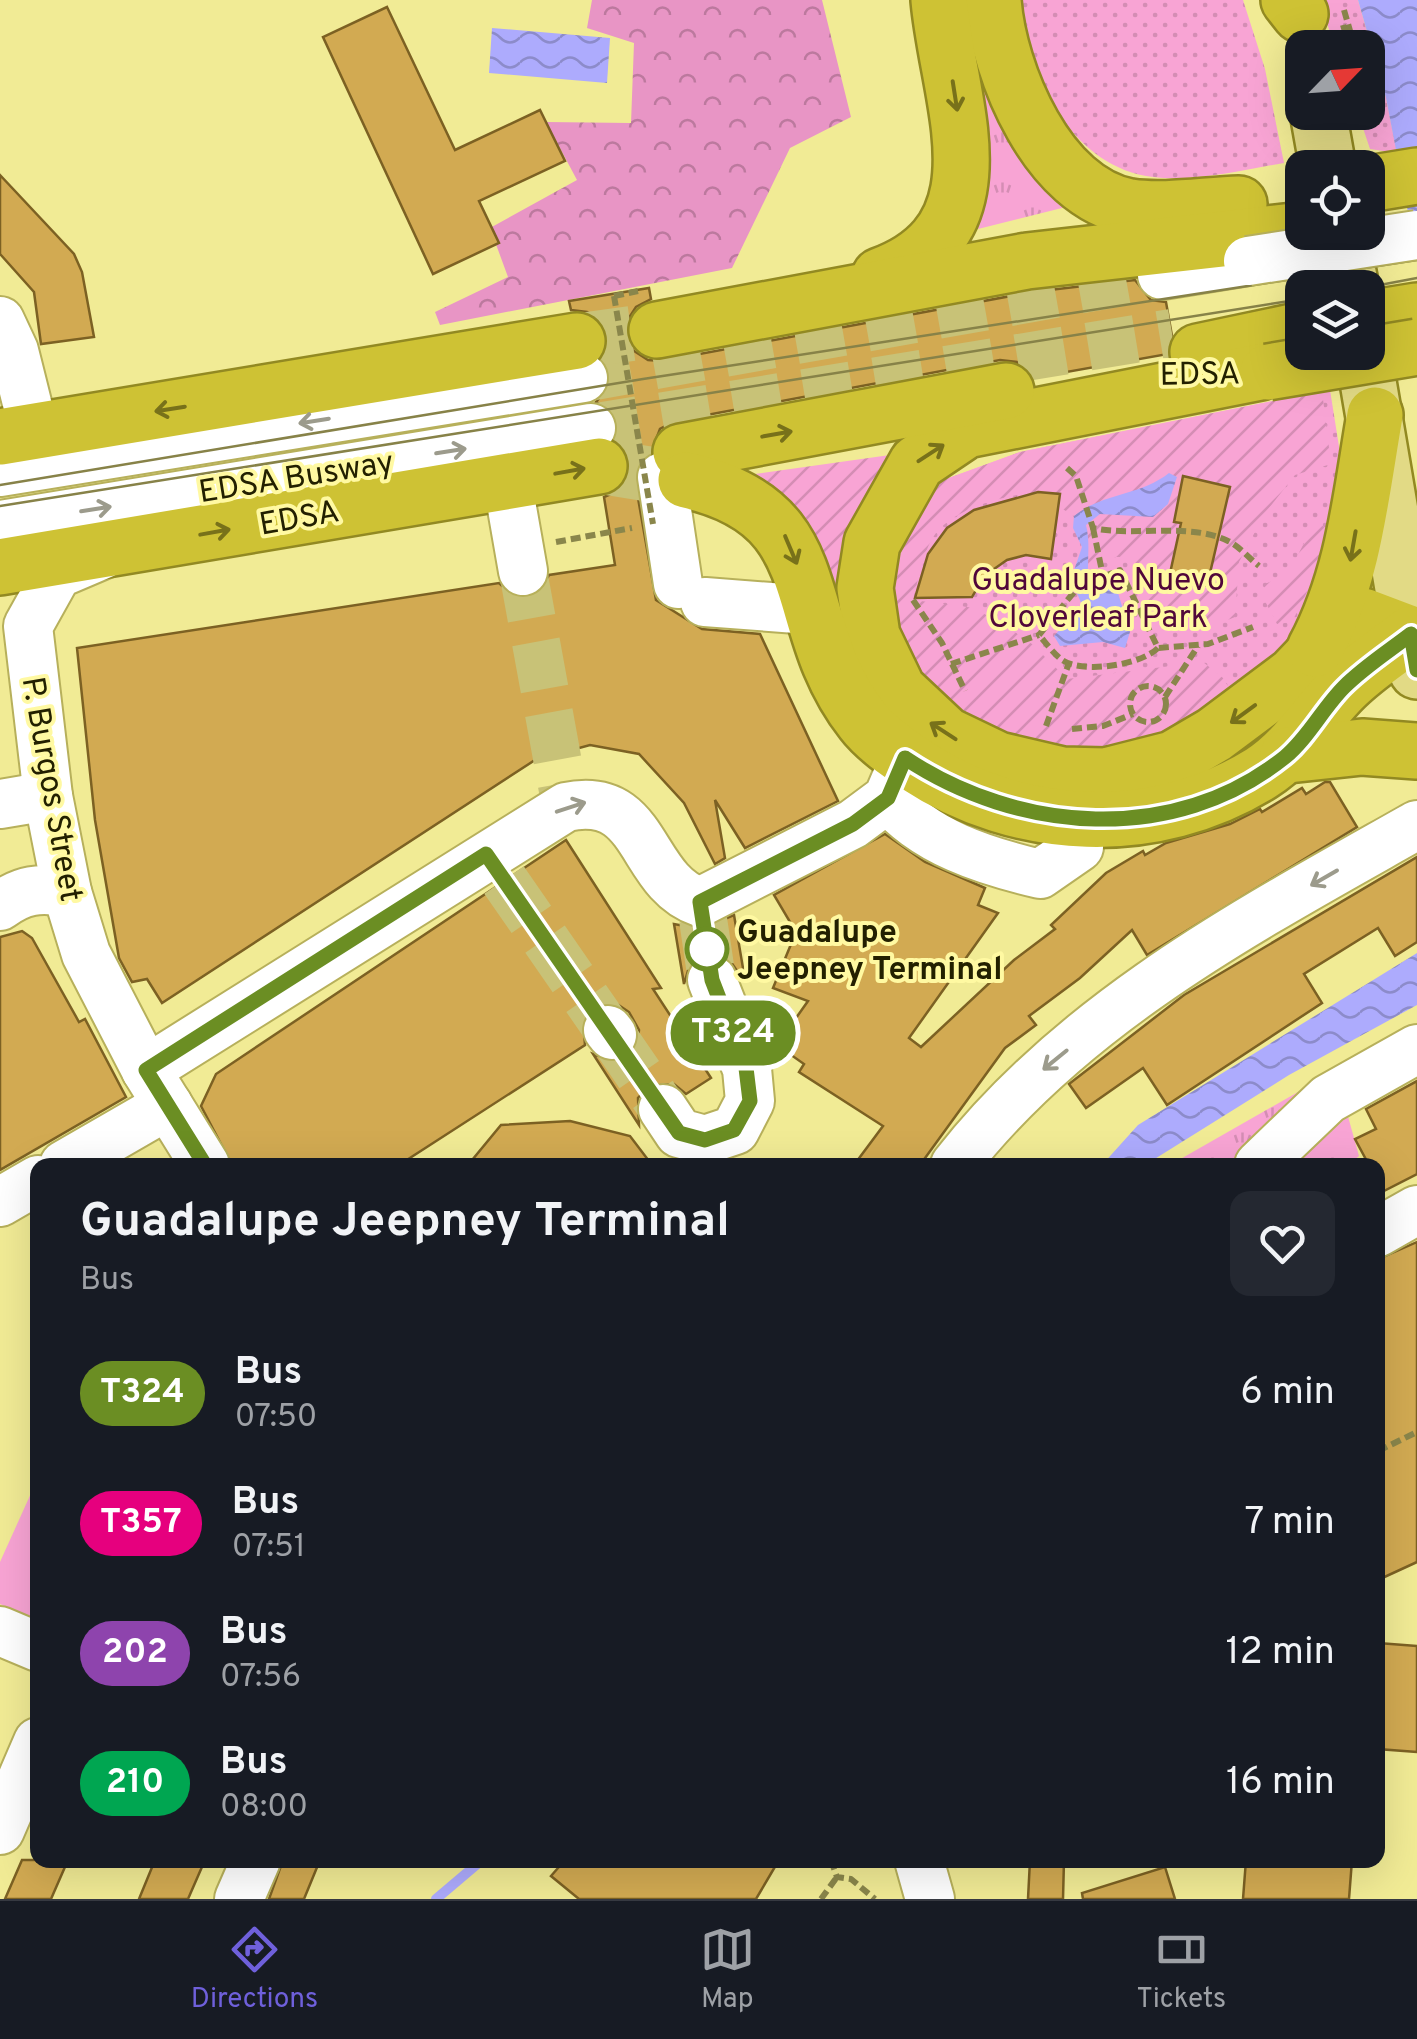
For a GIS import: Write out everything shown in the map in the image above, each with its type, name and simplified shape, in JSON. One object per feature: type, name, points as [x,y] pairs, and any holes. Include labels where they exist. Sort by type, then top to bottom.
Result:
[{"type":"highway","points":[[827,296],[897,270],[926,254],[945,232],[963,168],[958,105],[939,0]]},
{"type":"highway","points":[[993,0],[999,47],[1020,102],[1038,134],[1097,195],[1130,206],[1245,227],[1285,229]]},
{"type":"highway","points":[[1385,181],[1417,176]]},
{"type":"highway","points":[[650,310],[827,296],[1245,227],[1285,204]]},
{"type":"highway","points":[[1385,217],[1417,212]]},
{"type":"highway","points":[[1385,316],[1417,311]]},
{"type":"highway","points":[[676,469],[743,497],[776,522],[792,552],[840,688],[896,778],[934,777],[996,804],[1046,816],[1097,820],[1165,812],[1229,790],[1288,755],[1345,686],[1414,653],[1364,616],[1338,629],[1294,674],[1249,711],[1173,759],[1106,776],[1062,775],[998,760],[946,735],[925,719],[898,690],[884,666],[867,612],[866,568],[891,503],[917,463],[966,430],[1275,340]]},
{"type":"highway","name":"EDSA","points":[[676,469],[1101,374],[1275,340],[1417,347]]},
{"type":"highway","points":[[11,447],[580,360]]},
{"type":"highway","points":[[1315,649],[1337,608],[1350,564],[1374,415]]},
{"type":"highway","name":"EDSA","points":[[0,567],[119,548],[595,447]]},
{"type":"highway","points":[[1288,755],[1362,747],[1417,752]]},
{"type":"main road","points":[[1366,370],[1414,653]]},
{"type":"street","points":[[1162,275],[1245,227],[1417,235]]},
{"type":"street","points":[[1385,297],[1417,292]]},
{"type":"street","points":[[0,321],[14,352],[11,447]]},
{"type":"street","points":[[1172,334],[1275,340]]},
{"type":"street","name":"EDSA Busway","points":[[0,524],[595,447]]},
{"type":"street","points":[[676,469],[692,593],[810,610]]},
{"type":"street","points":[[512,508],[536,557]]},
{"type":"street","name":"P. Burgos Street","points":[[119,548],[57,574],[28,626],[48,796],[68,892],[86,954],[157,1088],[200,1158]]},
{"type":"street","points":[[896,778],[908,822],[993,863],[1040,874],[1079,847]]},
{"type":"street","points":[[72,1158],[157,1088],[495,867],[566,806],[589,802],[610,806],[630,824],[666,878],[701,911],[853,824],[896,778]]},
{"type":"street","points":[[0,804],[48,796]]},
{"type":"street","points":[[961,1158],[1035,1076],[1116,1011],[1214,940],[1417,825]]},
{"type":"street","points":[[0,906],[19,892],[42,888],[68,892]]},
{"type":"street","points":[[663,1109],[679,1133],[705,1140],[734,1130],[750,1101],[746,1068],[712,980]]},
{"type":"street","points":[[1265,1158],[1328,1099],[1417,1050]]},
{"type":"street","points":[[0,1202],[30,1185]]},
{"type":"street","points":[[1385,1228],[1417,1210]]},
{"type":"street","points":[[0,1632],[30,1644]]},
{"type":"street","points":[[0,1830],[30,1761]]},
{"type":"street","points":[[239,1899],[253,1868]]},
{"type":"street","points":[[921,1868],[930,1899]]},
{"type":"path","points":[[1306,12],[1330,30]]},
{"type":"path","points":[[650,310],[614,296],[653,524]]},
{"type":"path","points":[[1067,468],[1076,476],[1103,576]]},
{"type":"path","points":[[536,557],[632,528]]},
{"type":"path","points":[[1093,528],[1122,534],[1180,532],[1228,540],[1259,566]]},
{"type":"path","points":[[951,664],[1039,635],[1079,586],[1120,570],[1158,648]]},
{"type":"path","points":[[913,600],[963,690],[974,698]]},
{"type":"path","points":[[1039,635],[1069,663],[1130,661],[1151,656],[1158,648],[1199,644],[1253,627]]},
{"type":"path","points":[[1165,696],[1154,686],[1136,690],[1130,700],[1133,714],[1146,722],[1158,720],[1166,711],[1165,696],[1199,644]]},
{"type":"path","points":[[1046,726],[1069,663]]},
{"type":"path","points":[[1032,723],[1066,730],[1102,726],[1133,714]]},
{"type":"path","points":[[1385,1448],[1417,1432]]},
{"type":"path","points":[[834,1868],[837,1877]]},
{"type":"path","points":[[821,1899],[837,1877]]},
{"type":"path","points":[[837,1877],[851,1879],[874,1899]]},
{"type":"green space","points":[[592,0],[822,0],[851,117],[790,148],[732,268],[440,325],[435,312],[508,277],[490,228],[577,180],[546,122],[631,123],[634,43],[587,28]]},
{"type":"green space","points":[[970,0],[1078,204],[974,230],[977,207]]},
{"type":"green space","points":[[1021,0],[1243,0],[1265,69],[1284,163],[1215,175],[1163,178],[1119,167],[1095,153],[1056,110],[1042,84],[1024,28]]},
{"type":"green space","points":[[1319,0],[1358,0],[1367,30],[1329,30]]},
{"type":"green space","points":[[1385,94],[1397,153],[1370,149],[1364,130],[1385,130]]},
{"type":"green space","name":"Guadalupe Nuevo Cloverleaf Park","points":[[1330,390],[1341,459],[1335,542],[1288,647],[1182,733],[898,641],[927,486],[1020,452]]},
{"type":"green space","name":"Guadalupe Nuevo Cloverleaf Park","points":[[1322,391],[1331,464],[1295,475],[1265,513],[1239,562],[1235,617],[1172,629],[1154,615],[1133,557],[1106,557],[1086,573],[1074,516],[1061,508],[1051,517],[1023,508],[1022,494],[985,503],[949,521],[932,539],[923,561],[913,600],[975,608],[1032,644],[1067,679],[1203,662],[1223,678],[1232,693],[1182,733],[1063,759],[943,707],[898,641],[889,568],[927,486],[1020,452]]},
{"type":"green space","points":[[897,454],[874,483],[858,516],[848,552],[850,624],[861,659],[878,692],[902,721],[950,757],[977,771],[1006,782],[1066,793],[1097,794],[1160,781],[1190,769],[1242,735],[1339,652],[1348,650],[1351,658],[1320,691],[1284,720],[1211,770],[1174,788],[1097,805],[1015,795],[971,778],[913,743],[877,707],[854,667],[830,577],[812,537],[785,502],[748,475]]},
{"type":"green space","points":[[1316,520],[1328,531],[1314,578],[1292,622],[1277,624],[1265,601],[1265,584],[1288,574]]},
{"type":"green space","points":[[1417,1024],[1417,1065],[1344,1102],[1357,1158],[1182,1158]]},
{"type":"green space","points":[[30,1496],[30,1619],[0,1604],[0,1562]]},
{"type":"water","points":[[1358,0],[1417,0],[1417,259],[1385,94],[1385,30],[1367,30]]},
{"type":"water","points":[[492,28],[610,38],[607,83],[489,73]]},
{"type":"water","points":[[1169,473],[1177,477],[1168,504],[1153,517],[1100,514],[1086,525],[1091,595],[1108,588],[1118,593],[1130,632],[1125,648],[1103,642],[1060,646],[1054,636],[1082,605],[1071,579],[1082,547],[1073,528],[1074,516]]},
{"type":"water","points":[[1417,953],[1417,1005],[1289,1075],[1156,1158],[1108,1158],[1138,1125]]},
{"type":"building","points":[[387,7],[455,150],[540,110],[565,161],[479,201],[499,243],[433,274],[323,37]]},
{"type":"building","points":[[0,175],[74,254],[82,272],[94,337],[41,344],[34,292],[0,254]]},
{"type":"building","points":[[1135,280],[1151,300],[1166,302],[1172,336],[1168,354],[1033,378],[1017,362],[1000,360],[675,421],[660,429],[651,453],[637,466],[635,481],[656,600],[702,629],[760,634],[838,801],[745,848],[715,800],[725,858],[715,864],[684,803],[639,754],[590,745],[535,760],[162,1003],[147,979],[132,982],[119,958],[95,820],[77,648],[499,583],[513,596],[527,598],[541,591],[549,575],[615,565],[604,497],[618,491],[628,478],[630,460],[615,440],[618,425],[613,411],[596,402],[609,387],[610,373],[602,359],[608,335],[600,320],[587,312],[571,310],[569,301],[649,288],[651,299],[636,307],[627,321],[626,335],[634,351],[648,360],[662,361],[1032,292]]},
{"type":"building","points":[[1183,476],[1230,487],[1207,586],[1169,578],[1181,523],[1174,522]]},
{"type":"building","points":[[1038,492],[1060,494],[1051,559],[1026,555],[1007,560],[984,576],[972,597],[915,598],[928,554],[947,528],[974,510]]},
{"type":"building","points":[[1330,782],[1357,827],[1147,955],[1132,930],[1080,978],[1029,1016],[1036,1025],[1005,1048],[925,1158],[859,1158],[883,1126],[799,1072],[804,1064],[777,1045],[808,1001],[773,988],[796,932],[774,895],[885,834],[925,862],[985,888],[978,905],[998,913],[909,1038],[921,1047],[1014,960],[1055,929],[1051,925],[1106,873],[1143,851],[1145,855],[1166,843],[1230,824],[1260,809],[1262,812],[1302,788],[1306,794]]},
{"type":"building","points":[[566,840],[661,988],[653,989],[711,1078],[686,1094],[674,1084],[649,1086],[638,1098],[639,1125],[593,1054],[615,1062],[628,1057],[637,1046],[639,1030],[629,1012],[617,1004],[603,1003],[583,1019],[585,1045],[410,1158],[228,1158],[201,1106],[216,1074]]},
{"type":"building","points":[[1417,857],[1417,942],[1395,956],[1378,928],[1304,974],[1322,1003],[1167,1105],[1143,1068],[1086,1108],[1069,1084],[1184,995]]},
{"type":"building","name":"Guadalupe Jeepney Terminal","points":[[734,915],[744,974],[740,975],[728,958],[703,954],[690,964],[684,984],[674,924],[701,929]]},
{"type":"building","points":[[22,931],[32,938],[79,1022],[85,1019],[126,1097],[0,1170],[0,937]]},
{"type":"building","points":[[1417,1081],[1417,1174],[1385,1190],[1385,1158],[1365,1158],[1355,1139],[1376,1129],[1366,1109]]},
{"type":"building","points":[[570,1121],[630,1136],[647,1158],[474,1158],[501,1125]]},
{"type":"building","points":[[1417,1242],[1417,1562],[1385,1577],[1385,1256]]},
{"type":"building","points":[[1385,1644],[1417,1646],[1417,1752],[1385,1750]]},
{"type":"building","points":[[22,1860],[30,1860],[30,1868],[65,1868],[51,1899],[5,1899]]},
{"type":"building","points":[[152,1868],[202,1868],[188,1899],[139,1899]]},
{"type":"building","points":[[280,1868],[317,1868],[304,1899],[269,1899]]},
{"type":"building","points":[[558,1868],[774,1868],[756,1899],[579,1899],[551,1876]]},
{"type":"building","points":[[1030,1868],[1064,1868],[1063,1899],[1028,1899]]},
{"type":"building","points":[[1165,1868],[1175,1899],[1083,1899],[1082,1893]]},
{"type":"building","points":[[1245,1868],[1351,1868],[1349,1899],[1243,1899]]},
{"type":"waterway","points":[[436,1899],[473,1868]]},
{"type":"tunnel","points":[[583,378],[1162,275]]},
{"type":"tunnel","points":[[577,341],[657,330]]},
{"type":"tunnel","points":[[591,428],[1172,333]]},
{"type":"tunnel","points":[[599,466],[686,480]]},
{"type":"tunnel","points":[[523,571],[566,807]]},
{"type":"tunnel","points":[[504,880],[608,1030]]},
{"type":"tunnel","points":[[703,919],[712,980]]},
{"type":"tunnel","points":[[612,1035],[663,1109]]},
{"type":"tram line","points":[[0,485],[643,379],[1417,260]]},
{"type":"tram line","points":[[1385,284],[1417,278]]},
{"type":"tram line","points":[[0,506],[1285,302]]},
{"type":"bus line","name":"T324","points":[[201,1158],[146,1070],[486,854],[679,1133],[705,1140],[734,1130],[750,1101],[746,1068],[712,980],[700,902],[711,900],[853,824],[888,798],[905,758],[964,792],[1029,814],[1063,819],[1131,818],[1197,803],[1229,790],[1288,755],[1345,686],[1411,634],[1417,670]]},
{"type":"place","name":"Guadalupe Jeepney Terminal","points":[[707,949]]}]
